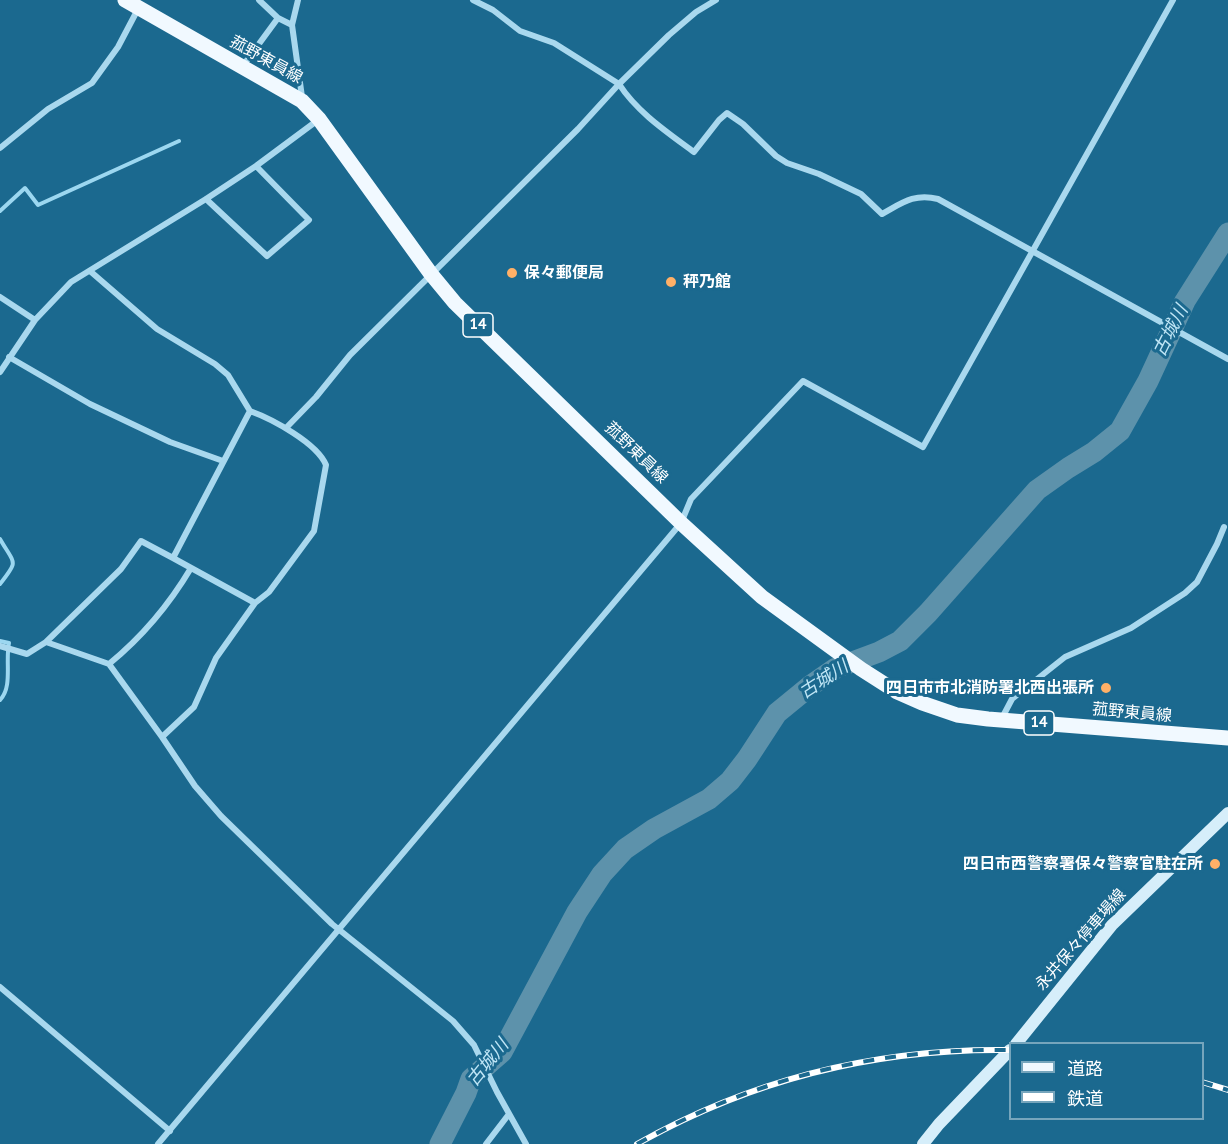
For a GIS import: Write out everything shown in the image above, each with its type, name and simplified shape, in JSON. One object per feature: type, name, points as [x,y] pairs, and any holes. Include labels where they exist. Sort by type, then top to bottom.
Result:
[{"type":"main road","name":"菰野東員線","points":[[125,0],[302,101],[319,119],[431,274],[455,303],[681,523],[762,597],[861,669],[897,692],[957,715],[1228,738]]},
{"type":"main road","name":"永井保々停車場線","points":[[1018,1042],[1112,925],[1228,813]]},
{"type":"main road","points":[[922,1144],[1009,1052]]},
{"type":"street","points":[[259,0],[278,18],[292,25]]},
{"type":"street","points":[[298,0],[292,25],[302,101]]},
{"type":"street","points":[[473,0],[493,10],[520,31],[554,43],[619,84],[658,126],[694,152],[719,120],[728,113],[743,124],[776,156],[787,163],[819,174],[861,194],[882,214],[908,200],[925,196],[938,199],[1228,359]]},
{"type":"street","points":[[286,428],[316,397],[350,354],[578,129],[619,84],[669,35],[696,12],[716,0]]},
{"type":"street","points":[[158,1144],[681,523],[692,499],[803,381],[923,447],[1173,0]]},
{"type":"street","points":[[0,148],[48,109],[92,83],[118,47],[139,8]]},
{"type":"street","points":[[241,67],[278,18]]},
{"type":"street","points":[[0,372],[35,320],[71,282],[206,199],[319,119]]},
{"type":"street","points":[[206,199],[267,256],[309,220],[256,165]]},
{"type":"street","points":[[90,271],[158,329],[228,375],[250,411],[286,428],[323,457],[326,465],[314,531],[269,592],[255,603],[216,658],[194,707],[162,737]]},
{"type":"street","points":[[0,297],[35,320]]},
{"type":"street","points":[[9,357],[100,409],[170,442],[223,461]]},
{"type":"street","points":[[173,558],[250,411]]},
{"type":"street","points":[[1001,720],[1012,699],[1065,657],[1131,628],[1185,593],[1197,582],[1224,527]]},
{"type":"street","points":[[0,646],[27,654],[46,642],[121,569],[141,541],[255,603]]},
{"type":"street","points":[[109,664],[141,635],[174,596],[191,568]]},
{"type":"street","points":[[46,642],[109,664],[195,786],[221,816],[338,928],[453,1021],[474,1045],[526,1144]]},
{"type":"street","points":[[0,987],[170,1131]]},
{"type":"street","points":[[486,1144],[509,1114]]},
{"type":"waterway","points":[[0,211],[25,188],[38,205],[179,141]]},
{"type":"waterway","name":"古城川","points":[[440,1144],[471,1079],[502,1052],[577,912],[602,874],[625,849],[654,829],[709,799],[730,781],[777,713],[810,686],[836,668],[879,652],[900,641],[928,613],[1037,490],[1094,452],[1120,431],[1148,381],[1185,301],[1228,233]]},
{"type":"waterway","points":[[0,539],[13,562],[0,584]]},
{"type":"waterway","points":[[0,641],[9,643],[8,681],[0,700]]},
{"type":"railway","points":[[637,1144],[726,1101],[818,1072],[864,1061],[912,1055],[1009,1050]]},
{"type":"railway","points":[[1204,1083],[1228,1090]]},
{"type":"place","name":"保々郵便局","points":[[512,273]]},
{"type":"place","name":"秤乃館","points":[[671,282]]},
{"type":"place","name":"四日市市北消防署北西出張所","points":[[1106,688]]},
{"type":"place","name":"四日市西警察署保々警察官駐在所","points":[[1215,864]]}]
